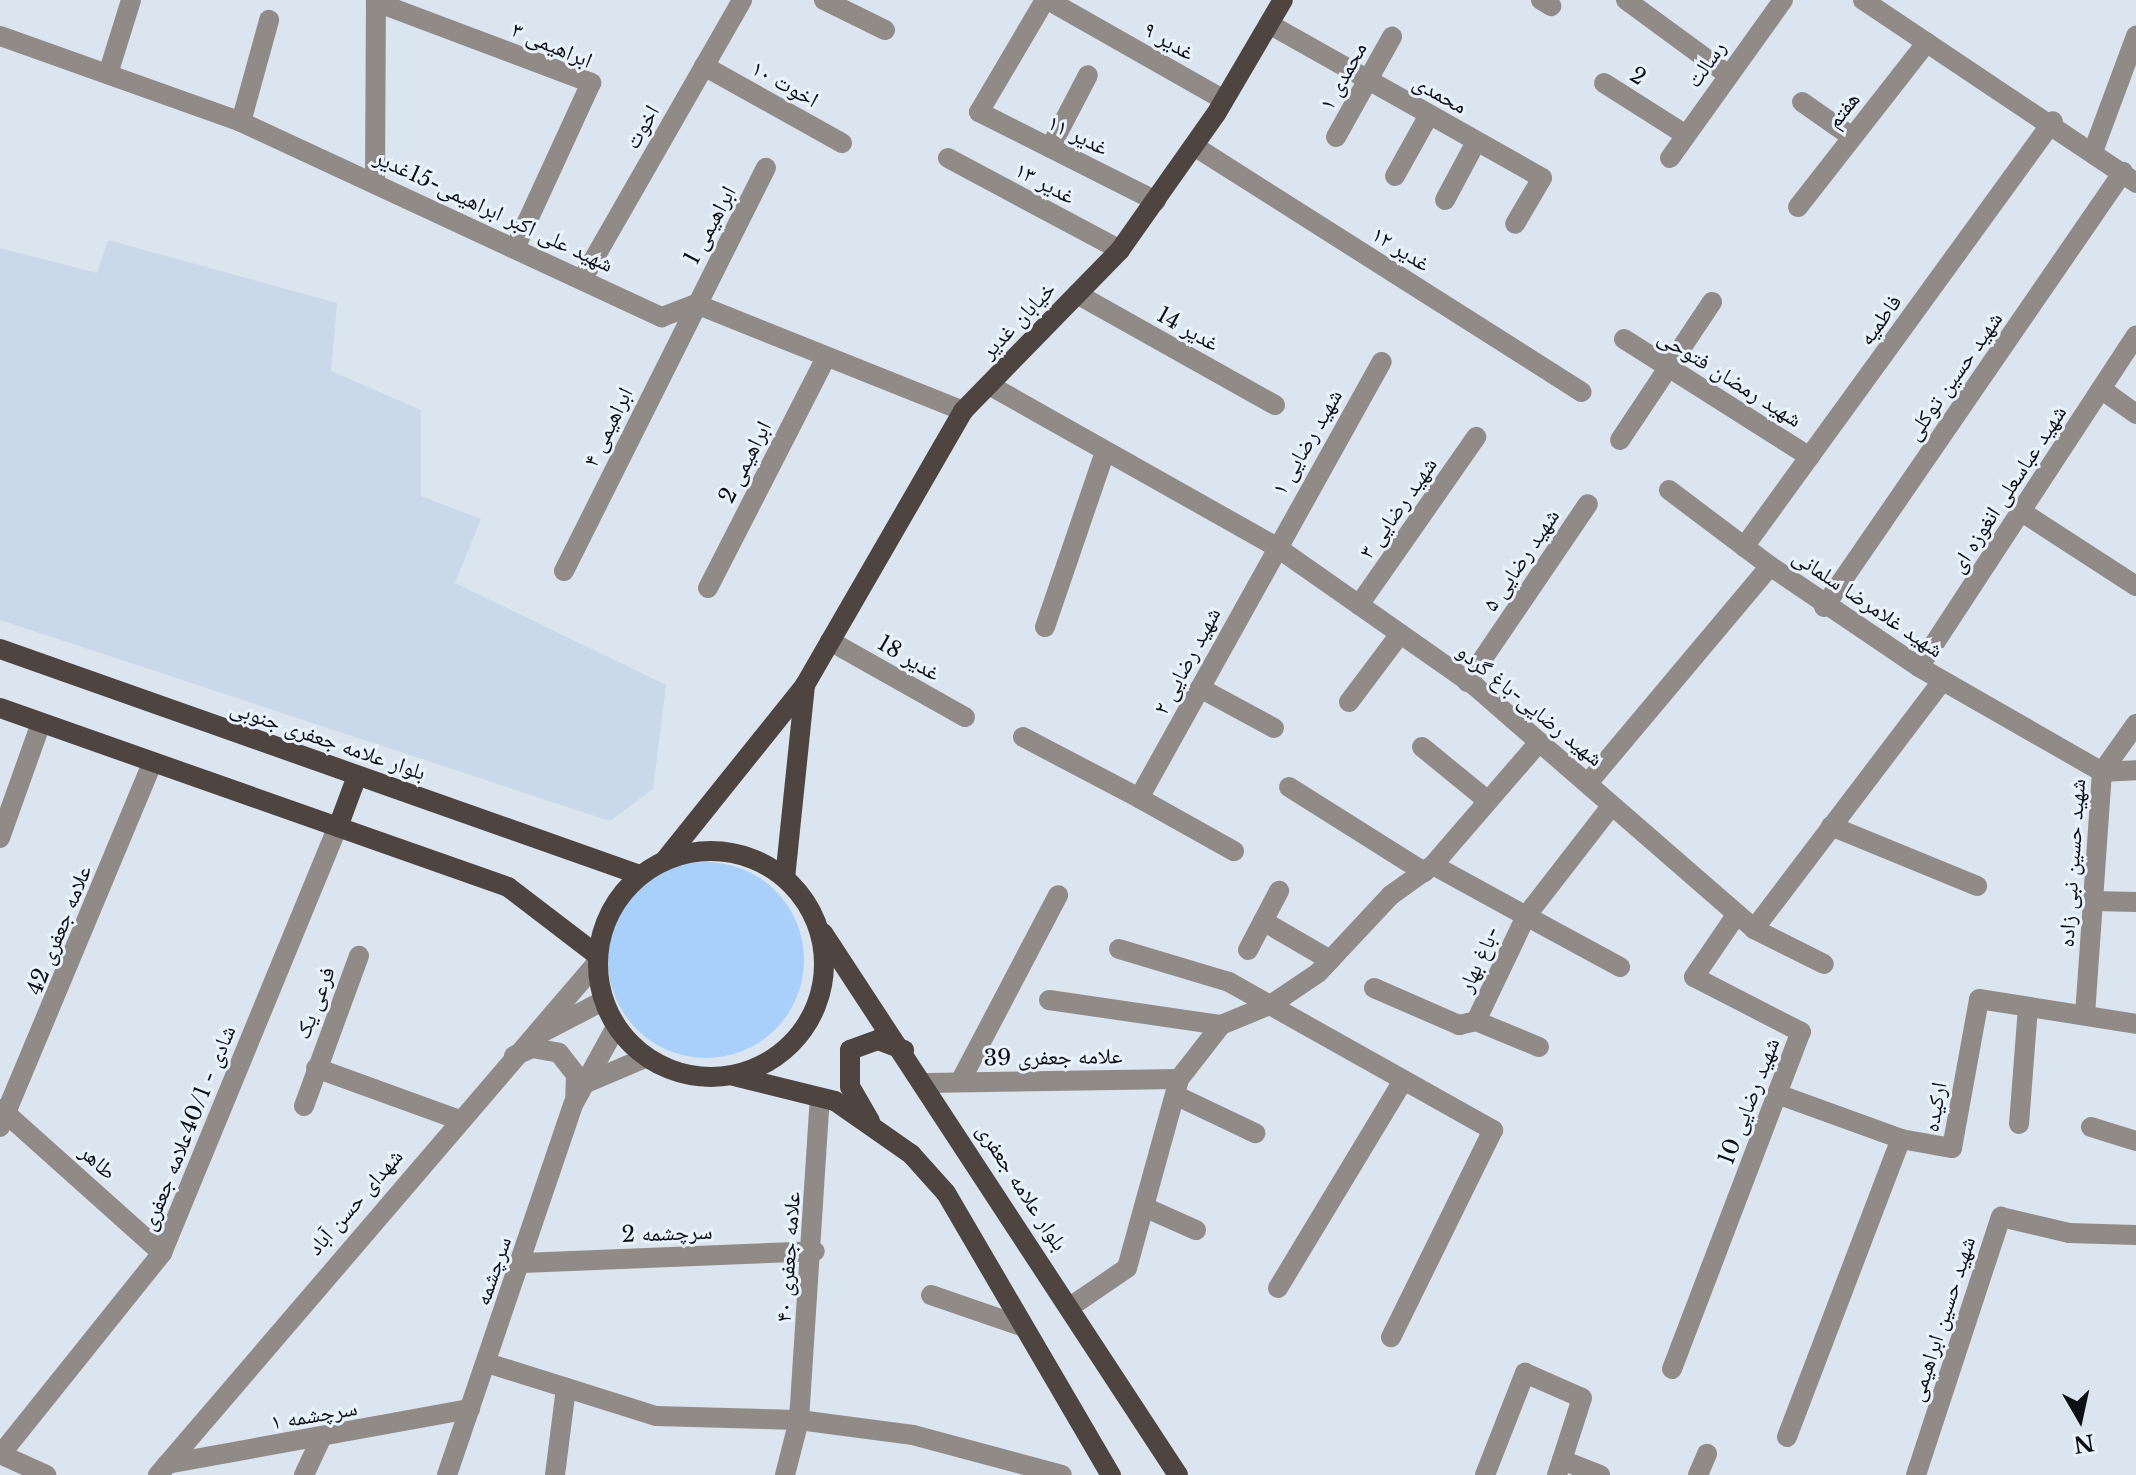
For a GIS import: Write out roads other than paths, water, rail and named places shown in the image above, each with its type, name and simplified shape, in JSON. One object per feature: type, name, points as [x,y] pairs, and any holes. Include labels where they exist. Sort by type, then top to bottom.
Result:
[{"type":"main road","name":"خیابان غدیر","points":[[805,685],[963,411],[1120,250],[1224,100],[1283,0]]},
{"type":"main road","name":"بلوار علامه جعفری جنوبی","points":[[0,649],[640,875]]},
{"type":"main road","points":[[805,685],[665,860],[640,875],[604,925],[596,960],[603,1001],[616,1027],[645,1058],[688,1075],[734,1076],[820,1098],[871,1123]]},
{"type":"main road","points":[[785,877],[805,685]]},
{"type":"main road","points":[[0,708],[508,887],[596,960]]},
{"type":"main road","points":[[338,827],[357,776]]},
{"type":"main road","points":[[665,860],[720,852],[748,856],[785,877],[820,929],[825,976],[810,1021],[778,1057],[734,1076]]},
{"type":"main road","name":"بلوار علامه جعفری","points":[[820,929],[927,1083],[1178,1475]]},
{"type":"main road","points":[[904,1050],[878,1040],[850,1050],[850,1087],[871,1123],[946,1193],[1111,1475]]},
{"type":"street","points":[[108,74],[131,0]]},
{"type":"street","name":"اخوت","points":[[583,278],[742,0]]},
{"type":"street","points":[[824,0],[885,30]]},
{"type":"street","name":"غدیر ۹","points":[[1046,0],[1224,100]]},
{"type":"street","name":"غدیر ۱۱","points":[[1046,0],[979,112],[1156,201]]},
{"type":"street","points":[[1626,0],[1727,74]]},
{"type":"street","name":"رسالت","points":[[1670,158],[1727,74],[1783,0]]},
{"type":"street","points":[[1863,0],[2053,121],[2130,178]]},
{"type":"street","points":[[375,183],[376,1]]},
{"type":"street","name":"ابراهیمی ۳","points":[[376,1],[591,83],[516,246]]},
{"type":"street","points":[[241,122],[269,20]]},
{"type":"street","name":"محمدی","points":[[1269,24],[1542,178],[1515,224]]},
{"type":"street","name":"شهید علی اکبر ابراهیمی-15غدیر","points":[[0,36],[241,122],[516,246],[662,317],[696,304]]},
{"type":"street","points":[[2094,149],[2136,36]]},
{"type":"street","name":"محمدی ۱","points":[[1336,137],[1392,37]]},
{"type":"street","name":"هفتم","points":[[1798,207],[1927,42]]},
{"type":"street","name":"اخوت ۱۰","points":[[704,66],[842,143]]},
{"type":"street","points":[[1050,148],[1088,75]]},
{"type":"street","name":"2","points":[[1604,83],[1686,135]]},
{"type":"street","points":[[1802,102],[1852,137]]},
{"type":"street","points":[[1395,176],[1429,115]]},
{"type":"street","name":"فاطمیه","points":[[1744,547],[2053,121]]},
{"type":"street","points":[[1445,200],[1476,142]]},
{"type":"street","name":"غدیر ۱۲","points":[[1194,146],[1581,392]]},
{"type":"street","name":"غدیر ۱۳","points":[[948,158],[1120,250]]},
{"type":"street","name":"ابراهیمی 1","points":[[696,304],[766,168]]},
{"type":"street","name":"شهید حسین توکلی","points":[[1824,607],[2130,178]]},
{"type":"street","name":"غدیر 14","points":[[1077,294],[1275,405]]},
{"type":"street","points":[[1620,440],[1712,302]]},
{"type":"street","points":[[696,304],[963,411]]},
{"type":"street","name":"ابراهیمی ۴","points":[[564,571],[696,304]]},
{"type":"street","name":"شهید عباسعلی انغوزه ای","points":[[1919,667],[2136,336]]},
{"type":"street","name":"شهید رمضان فتوحی","points":[[1624,339],[1810,457]]},
{"type":"street","name":"ابراهیمی 2","points":[[708,588],[826,357]]},
{"type":"street","name":"شهید رضایی ۱","points":[[1275,546],[1382,362]]},
{"type":"street","name":"شهید رضایی-باغ گردو","points":[[989,385],[1275,546],[1467,682],[1754,929],[1824,964]]},
{"type":"street","points":[[2101,389],[2136,414]]},
{"type":"street","name":"شهید رضایی ۳","points":[[1359,605],[1476,437]]},
{"type":"street","points":[[1045,627],[1105,452]]},
{"type":"street","points":[[1669,490],[1770,566]]},
{"type":"street","name":"شهید رضایی ۵","points":[[1467,682],[1588,504]]},
{"type":"street","points":[[2022,512],[2136,586]]},
{"type":"street","name":"شهید رضایی ۲","points":[[1139,798],[1275,546]]},
{"type":"street","name":"شهید غلامرضا سلمانی","points":[[1588,783],[1770,566],[1824,607],[1919,667],[2102,772]]},
{"type":"street","points":[[1349,702],[1400,634]]},
{"type":"street","name":"غدیر 18","points":[[830,641],[965,717]]},
{"type":"street","points":[[1754,929],[1942,681]]},
{"type":"street","points":[[1200,688],[1274,728]]},
{"type":"street","points":[[0,838],[41,723]]},
{"type":"street","name":"شهید حسین نبی زاده","points":[[2085,1015],[2102,772],[2136,724]]},
{"type":"street","points":[[1023,737],[1234,851]]},
{"type":"street","points":[[1049,1000],[1221,1025],[1272,1004],[1330,960],[1391,895],[1428,868],[1539,742]]},
{"type":"street","points":[[1422,747],[1488,801]]},
{"type":"street","name":"علامه جعفری 42","points":[[3,1117],[152,763]]},
{"type":"street","points":[[2102,772],[2136,770]]},
{"type":"street","points":[[1289,787],[1428,868],[1620,967]]},
{"type":"street","name":"باغ بهار-","points":[[1476,1021],[1526,916],[1612,805]]},
{"type":"street","points":[[1831,826],[1977,886]]},
{"type":"street","name":"شادی - 40/1علامه جعفری","points":[[0,1454],[162,1253],[338,827]]},
{"type":"street","points":[[1248,950],[1279,891]]},
{"type":"street","points":[[960,1082],[1058,895]]},
{"type":"street","points":[[2093,901],[2136,902]]},
{"type":"street","name":"شهید رضایی 10","points":[[1672,1369],[1801,1032],[1694,977],[1737,914]]},
{"type":"street","points":[[1263,921],[1330,960]]},
{"type":"street","points":[[1119,949],[1229,982],[1493,1130],[1391,1337]]},
{"type":"street","name":"فرعی یک","points":[[304,1106],[359,956]]},
{"type":"street","name":"شهدای حسن آباد","points":[[162,1470],[457,1119],[596,960]]},
{"type":"street","points":[[1374,988],[1459,1025],[1476,1021],[1539,1047]]},
{"type":"street","name":"ارکیده","points":[[1777,1094],[1901,1139],[1952,1148],[1979,999],[2136,1024]]},
{"type":"street","points":[[528,1039],[603,1001]]},
{"type":"street","points":[[2019,1124],[2028,1007]]},
{"type":"street","points":[[1070,1307],[1127,1268],[1177,1087],[1221,1025]]},
{"type":"street","name":"سرچشمه","points":[[447,1475],[522,1263],[574,1103],[616,1027]]},
{"type":"street","points":[[507,1062],[532,1048],[559,1053],[576,1075],[574,1103]]},
{"type":"street","points":[[586,1083],[645,1058]]},
{"type":"street","points":[[316,1068],[457,1119]]},
{"type":"street","points":[[1278,1288],[1403,1081]]},
{"type":"street","name":"علامه جعفری 39","points":[[927,1083],[1177,1087]]},
{"type":"street","points":[[1177,1087],[1255,1133]]},
{"type":"street","name":"علامه جعفری ۴۰","points":[[785,1475],[799,1420],[815,1251],[820,1098]]},
{"type":"street","name":"طاهر","points":[[3,1117],[162,1253]]},
{"type":"street","points":[[2091,1127],[2136,1141]]},
{"type":"street","points":[[1787,1437],[1901,1139]]},
{"type":"street","points":[[1144,1207],[1196,1230]]},
{"type":"street","name":"شهید حسین ابراهیمی","points":[[1916,1475],[2001,1217],[2069,1233],[2136,1235]]},
{"type":"street","name":"سرچشمه 2","points":[[522,1263],[815,1251]]},
{"type":"street","points":[[931,1295],[1024,1327]]},
{"type":"street","points":[[487,1363],[656,1416],[799,1420],[913,1435],[1025,1470],[1062,1475]]},
{"type":"street","points":[[1485,1475],[1525,1373],[1582,1398],[1560,1468],[1600,1475]]},
{"type":"street","points":[[555,1475],[566,1388]]},
{"type":"street","name":"سرچشمه ۱","points":[[162,1470],[470,1409]]},
{"type":"street","points":[[304,1475],[320,1440]]},
{"type":"street","points":[[0,1454],[46,1475]]},
{"type":"street","points":[[1698,1475],[1707,1454]]}]
